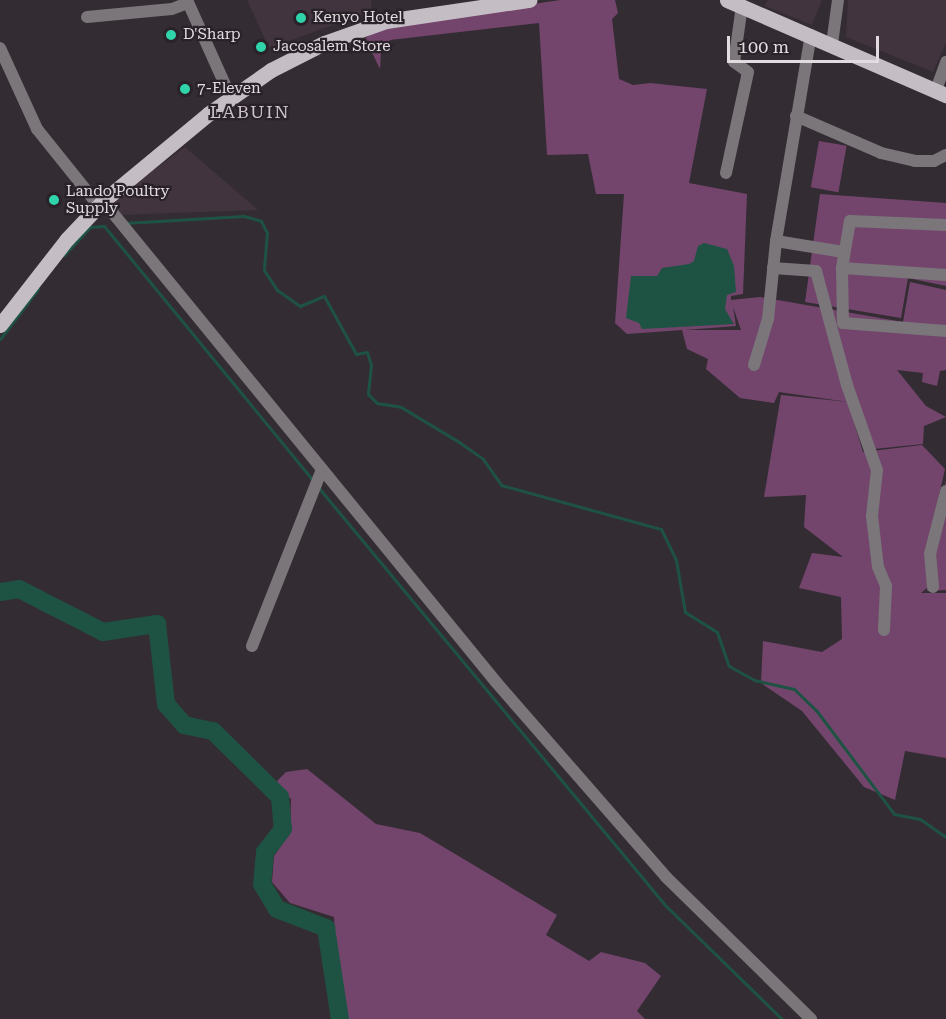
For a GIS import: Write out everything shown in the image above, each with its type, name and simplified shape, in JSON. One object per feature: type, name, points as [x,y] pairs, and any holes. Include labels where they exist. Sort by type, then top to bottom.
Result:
[{"type":"main road","points":[[0,325],[44,267],[101,203],[231,98],[295,56],[386,21],[529,0]]},
{"type":"main road","points":[[727,0],[941,93]]},
{"type":"street","points":[[832,44],[838,0]]},
{"type":"street","points":[[87,17],[172,9],[187,2],[231,98]]},
{"type":"street","points":[[726,173],[748,72],[734,62],[742,6]]},
{"type":"street","points":[[754,365],[768,319],[776,241],[811,35]]},
{"type":"street","points":[[0,48],[37,129],[322,469],[496,682],[666,877],[811,1019]]},
{"type":"street","points":[[941,93],[946,62]]},
{"type":"street","points":[[796,116],[881,153],[915,161],[934,161],[946,155]]},
{"type":"street","points":[[946,225],[854,220],[848,224],[842,268],[843,323],[946,331]]},
{"type":"street","points":[[776,241],[843,252]]},
{"type":"street","points":[[773,268],[816,271],[847,385],[877,470],[872,516],[878,567],[886,586],[884,630]]},
{"type":"street","points":[[842,268],[946,275]]},
{"type":"street","points":[[252,646],[322,469]]},
{"type":"street","points":[[933,587],[930,554],[946,491]]},
{"type":"shaded area","name":"Kenyo Hotel","points":[[247,0],[371,0],[372,11],[269,48]]},
{"type":"shaded area","points":[[560,0],[615,0],[618,13],[612,19],[619,79],[633,85],[650,83],[707,89],[689,183],[747,194],[743,294],[731,296],[731,300],[760,297],[903,322],[910,282],[946,290],[946,370],[940,371],[937,386],[922,382],[923,373],[897,370],[926,406],[946,417],[924,426],[923,444],[864,450],[849,406],[863,452],[922,445],[945,469],[928,543],[927,588],[921,593],[946,593],[946,758],[905,751],[895,800],[864,787],[802,711],[761,683],[763,641],[822,652],[842,639],[841,597],[799,588],[812,553],[843,557],[804,527],[806,495],[764,497],[781,395],[848,402],[779,392],[774,403],[740,398],[706,369],[708,359],[687,349],[682,330],[627,334],[615,323],[624,194],[596,194],[588,154],[547,155],[539,23],[390,40],[381,51],[380,69],[365,38],[384,26]],"holes":[[[733,307],[741,330],[685,330],[736,326]]]},
{"type":"shaded area","points":[[768,0],[822,0],[812,25],[765,6]]},
{"type":"shaded area","points":[[848,0],[946,0],[946,43],[933,72],[846,37]]},
{"type":"shaded area","points":[[819,141],[847,146],[838,192],[811,187]]},
{"type":"shaded area","points":[[185,147],[258,210],[119,215],[109,203]]},
{"type":"shaded area","points":[[820,194],[946,203],[946,286],[908,278],[901,318],[805,302]]},
{"type":"shaded area","points":[[704,243],[727,249],[734,266],[736,292],[727,295],[725,309],[734,324],[642,329],[639,323],[626,318],[631,276],[657,276],[662,268],[689,264],[694,261],[698,246]]},
{"type":"shaded area","points":[[946,480],[946,590],[927,591]]},
{"type":"shaded area","points":[[307,769],[376,824],[420,833],[557,915],[546,935],[589,961],[601,952],[645,963],[661,976],[637,1011],[645,1019],[349,1019],[338,998],[334,917],[290,903],[272,882],[274,856],[290,833],[291,799],[275,783],[286,772]]},
{"type":"waterway","points":[[124,223],[244,216],[261,221],[267,233],[264,270],[277,290],[300,306],[324,296],[356,354],[367,352],[371,365],[368,394],[377,403],[401,407],[459,442],[483,459],[501,485],[661,529],[676,560],[685,612],[717,632],[729,666],[754,680],[794,689],[816,710],[894,814],[920,819],[946,837]]},
{"type":"waterway","points":[[64,255],[90,227],[104,226],[314,482]]},
{"type":"waterway","points":[[0,339],[38,289]]},
{"type":"waterway","points":[[318,487],[665,905],[782,1019]]},
{"type":"waterway","points":[[0,592],[19,589],[103,632],[157,624],[166,704],[184,725],[213,731],[280,797],[283,829],[265,852],[262,884],[277,909],[326,928],[340,1019]]},
{"type":"place","name":"Kenyo Hotel","points":[[301,18]]},
{"type":"place","name":"D'Sharp","points":[[171,35]]},
{"type":"place","name":"Jacosalem Store","points":[[261,47]]},
{"type":"place","name":"7-Eleven","points":[[185,89]]},
{"type":"place","name":"Lando Poultry Supply","points":[[54,200]]},
{"type":"district","name":"LABUIN","points":[[250,112]]}]
